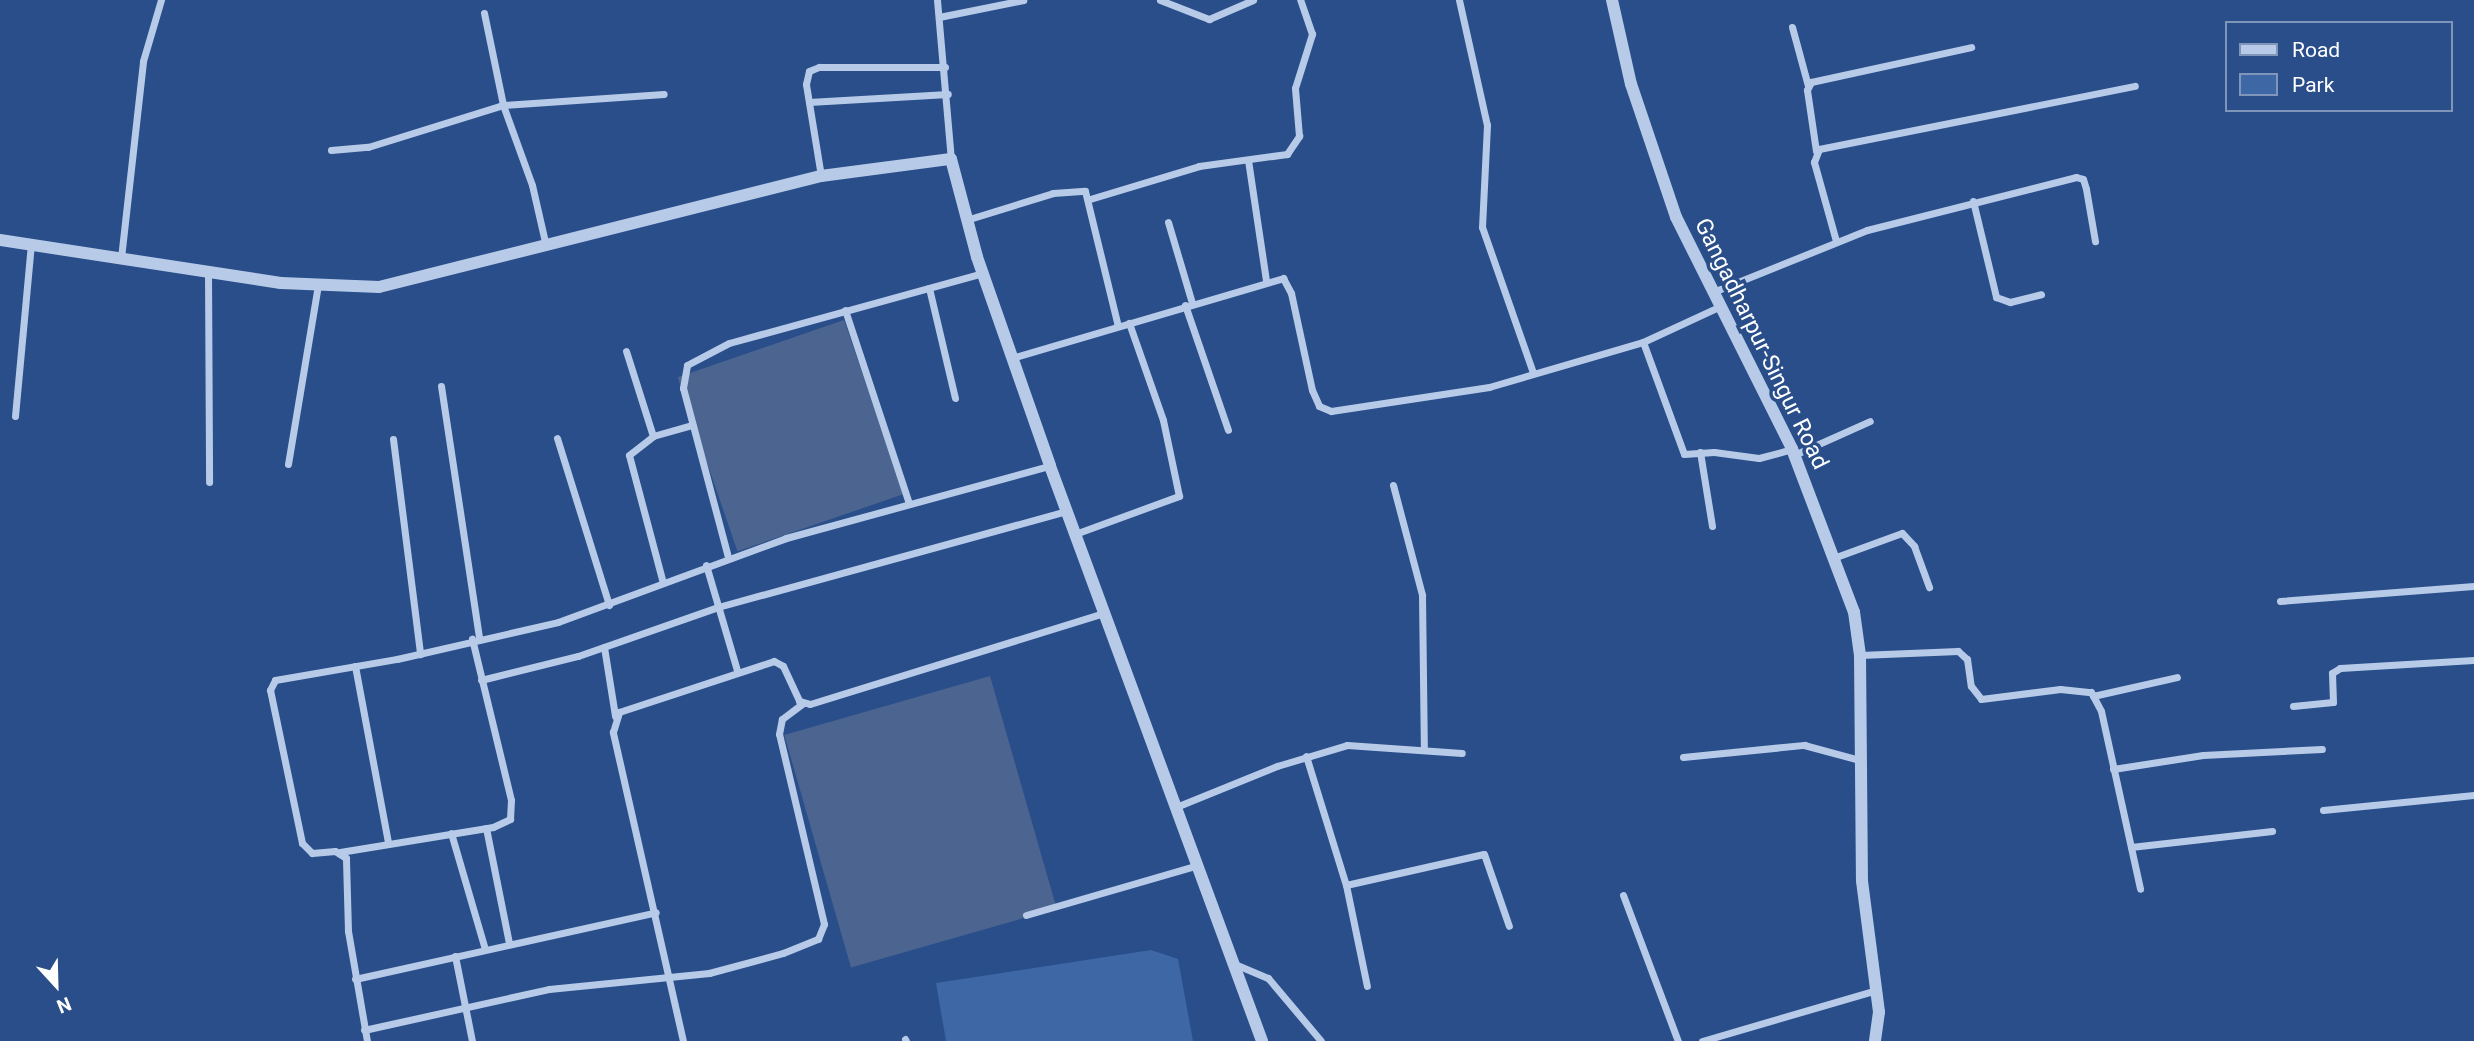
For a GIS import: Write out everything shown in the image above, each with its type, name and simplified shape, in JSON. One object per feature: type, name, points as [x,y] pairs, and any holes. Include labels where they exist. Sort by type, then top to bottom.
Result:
[{"type":"street","points":[[121,258],[143,61],[161,0]]},
{"type":"street","points":[[937,0],[951,159],[966,220],[1050,466],[1237,965],[1262,1041]]},
{"type":"street","points":[[939,17],[1023,0]]},
{"type":"street","points":[[1160,0],[1209,19],[1253,0]]},
{"type":"street","points":[[1090,199],[1199,166],[1287,154],[1300,136],[1295,88],[1312,34],[1300,0]]},
{"type":"street","points":[[1459,0],[1487,125],[1482,227],[1533,373]]},
{"type":"street","name":"Gangadharpur-Singur Road","points":[[1612,0],[1631,85],[1676,217],[1793,452],[1836,557],[1854,611],[1860,655],[1862,881],[1880,1023],[1875,1041]]},
{"type":"street","points":[[484,13],[503,105],[531,185],[546,247]]},
{"type":"street","points":[[1791,27],[1808,86],[1818,180],[1836,241]]},
{"type":"street","points":[[1808,86],[1826,76],[1971,47]]},
{"type":"street","points":[[821,176],[807,74],[819,67],[945,67]]},
{"type":"street","points":[[1816,152],[1829,145],[1951,125],[2135,86]]},
{"type":"street","points":[[331,150],[368,147],[503,105],[664,94]]},
{"type":"street","points":[[809,102],[947,94]]},
{"type":"street","points":[[0,240],[362,289],[402,284],[821,176],[939,157],[951,159]]},
{"type":"street","points":[[1248,160],[1266,280]]},
{"type":"street","points":[[1713,292],[1836,241],[1973,201],[2080,177],[2086,189],[2095,242]]},
{"type":"street","points":[[966,220],[1069,189],[1085,191],[1090,199],[1118,326]]},
{"type":"street","points":[[1973,201],[1996,297],[2010,302],[2041,294]]},
{"type":"street","points":[[1168,222],[1188,304],[1228,430]]},
{"type":"street","points":[[15,416],[31,245]]},
{"type":"street","points":[[208,270],[209,482]]},
{"type":"street","points":[[728,557],[691,425],[683,378],[692,360],[729,343],[983,273]]},
{"type":"street","points":[[1012,358],[1266,280],[1283,278],[1289,285],[1307,374],[1316,400],[1326,411],[1455,395],[1643,342],[1720,306]]},
{"type":"street","points":[[288,464],[318,285]]},
{"type":"street","points":[[929,288],[955,398]]},
{"type":"street","points":[[845,310],[909,504]]},
{"type":"street","points":[[1075,534],[1179,496],[1163,420],[1129,323]]},
{"type":"street","points":[[1643,342],[1682,452],[1750,458],[1793,452],[1870,421]]},
{"type":"street","points":[[626,351],[653,436]]},
{"type":"street","points":[[441,386],[476,638],[481,680],[513,808],[510,819],[486,828],[340,852],[312,853],[302,843],[270,690],[275,680],[285,676],[420,654],[476,638],[558,622],[609,605],[728,557],[1050,466]]},
{"type":"street","points":[[663,583],[628,461],[636,446],[653,436],[691,425]]},
{"type":"street","points":[[556,438],[609,605]]},
{"type":"street","points":[[393,439],[420,654]]},
{"type":"street","points":[[1700,452],[1712,526]]},
{"type":"street","points":[[1393,485],[1422,595],[1424,749]]},
{"type":"street","points":[[481,680],[604,647],[718,607],[1067,511]]},
{"type":"street","points":[[1836,557],[1902,533],[1914,546],[1929,587]]},
{"type":"street","points":[[706,565],[737,670]]},
{"type":"street","points":[[2280,601],[2474,586]]},
{"type":"street","points":[[364,1030],[570,985],[670,979],[783,953],[811,943],[823,932],[779,734],[782,719],[803,703],[1104,614]]},
{"type":"street","points":[[604,647],[615,716],[613,732],[656,912],[683,1041]]},
{"type":"street","points":[[1860,655],[1958,651],[1967,659],[1971,686],[1981,699],[2060,689],[2083,689],[2093,696],[2101,711],[2140,889]]},
{"type":"street","points":[[2293,706],[2333,702],[2332,673],[2340,668],[2474,660]]},
{"type":"street","points":[[615,716],[623,709],[737,670],[781,663],[803,703]]},
{"type":"street","points":[[355,666],[388,843]]},
{"type":"street","points":[[2093,696],[2177,677]]},
{"type":"street","points":[[1176,807],[1306,756],[1360,744],[1462,753]]},
{"type":"street","points":[[1683,757],[1796,745],[1860,760]]},
{"type":"street","points":[[2113,769],[2203,755],[2322,749]]},
{"type":"street","points":[[1306,756],[1346,885],[1367,986]]},
{"type":"street","points":[[2323,810],[2474,795]]},
{"type":"street","points":[[486,828],[509,943]]},
{"type":"street","points":[[2131,847],[2272,831]]},
{"type":"street","points":[[451,834],[485,949]]},
{"type":"street","points":[[340,852],[346,863],[348,931],[366,1041]]},
{"type":"street","points":[[1346,885],[1484,854],[1509,926]]},
{"type":"street","points":[[1026,915],[1198,865]]},
{"type":"street","points":[[1623,895],[1678,1041]]},
{"type":"street","points":[[355,979],[656,912]]},
{"type":"street","points":[[455,956],[472,1041]]},
{"type":"street","points":[[1237,965],[1268,978],[1321,1041]]},
{"type":"street","points":[[1702,1041],[1874,991]]},
{"type":"green space","points":[[1151,950],[1178,959],[1193,1041],[946,1041],[936,983]]},
{"type":"shaded area","points":[[844,320],[904,494],[737,551],[678,377]]},
{"type":"shaded area","points":[[990,676],[1057,909],[851,968],[784,735]]}]
